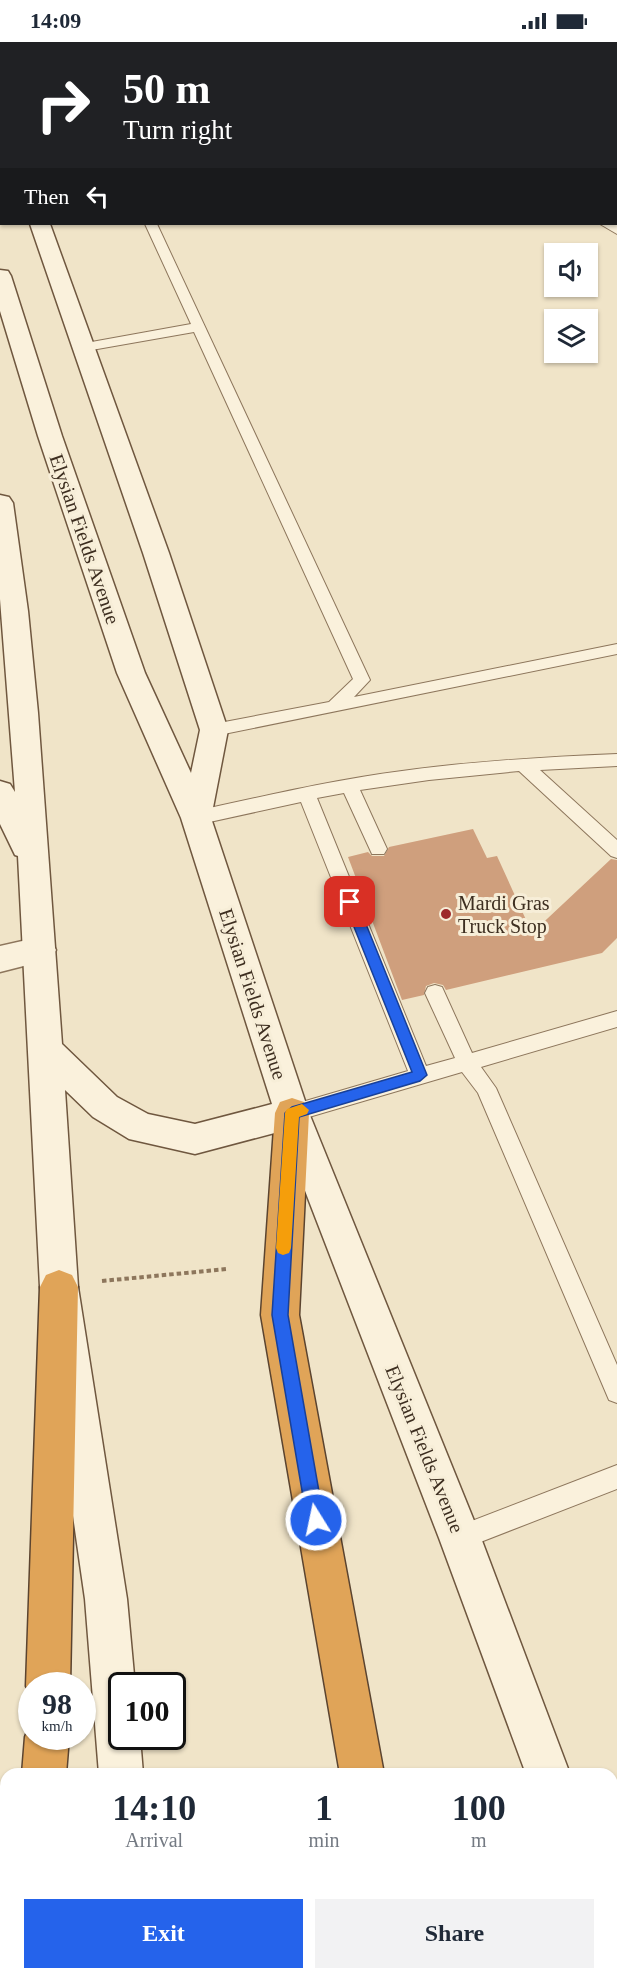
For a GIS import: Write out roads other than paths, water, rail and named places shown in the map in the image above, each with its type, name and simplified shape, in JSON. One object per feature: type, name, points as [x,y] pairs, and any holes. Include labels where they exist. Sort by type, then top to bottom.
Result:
[{"type":"highway","points":[[292,1113],[280,1315],[361,1768]]},
{"type":"highway","points":[[48,1672],[59,1287]]},
{"type":"highway","points":[[44,1768],[46,1750]]},
{"type":"main road","points":[[40,225],[86,347],[199,677],[214,730],[196,818]]},
{"type":"main road","name":"Elysian Fields Avenue","points":[[0,276],[50,436],[131,673],[196,818],[292,1113],[460,1538],[543,1760]]},
{"type":"main road","points":[[0,503],[6,531],[15,611],[34,863],[59,1287],[106,1599],[120,1768]]},
{"type":"main road","points":[[0,792],[34,863]]},
{"type":"main road","points":[[0,959],[40,950]]},
{"type":"main road","points":[[45,1050],[105,1107],[141,1128],[195,1139],[292,1113]]},
{"type":"main road","points":[[543,1760],[562,1768]]},
{"type":"lane","points":[[151,225],[362,680],[334,707]]},
{"type":"lane","points":[[86,347],[199,327]]},
{"type":"lane","points":[[214,730],[617,649]]},
{"type":"lane","points":[[196,818],[306,793],[403,777],[522,764],[617,760]]},
{"type":"lane","points":[[522,764],[617,851]]},
{"type":"lane","points":[[349,786],[378,849]]},
{"type":"lane","points":[[306,793],[420,1075]]},
{"type":"lane","points":[[435,993],[467,1063],[486,1088],[617,1392]]},
{"type":"lane","points":[[292,1113],[617,1019]]},
{"type":"lane","points":[[460,1538],[617,1477]]},
{"type":"place","name":"Mardi Gras Truck Stop","points":[[446,914]]}]
